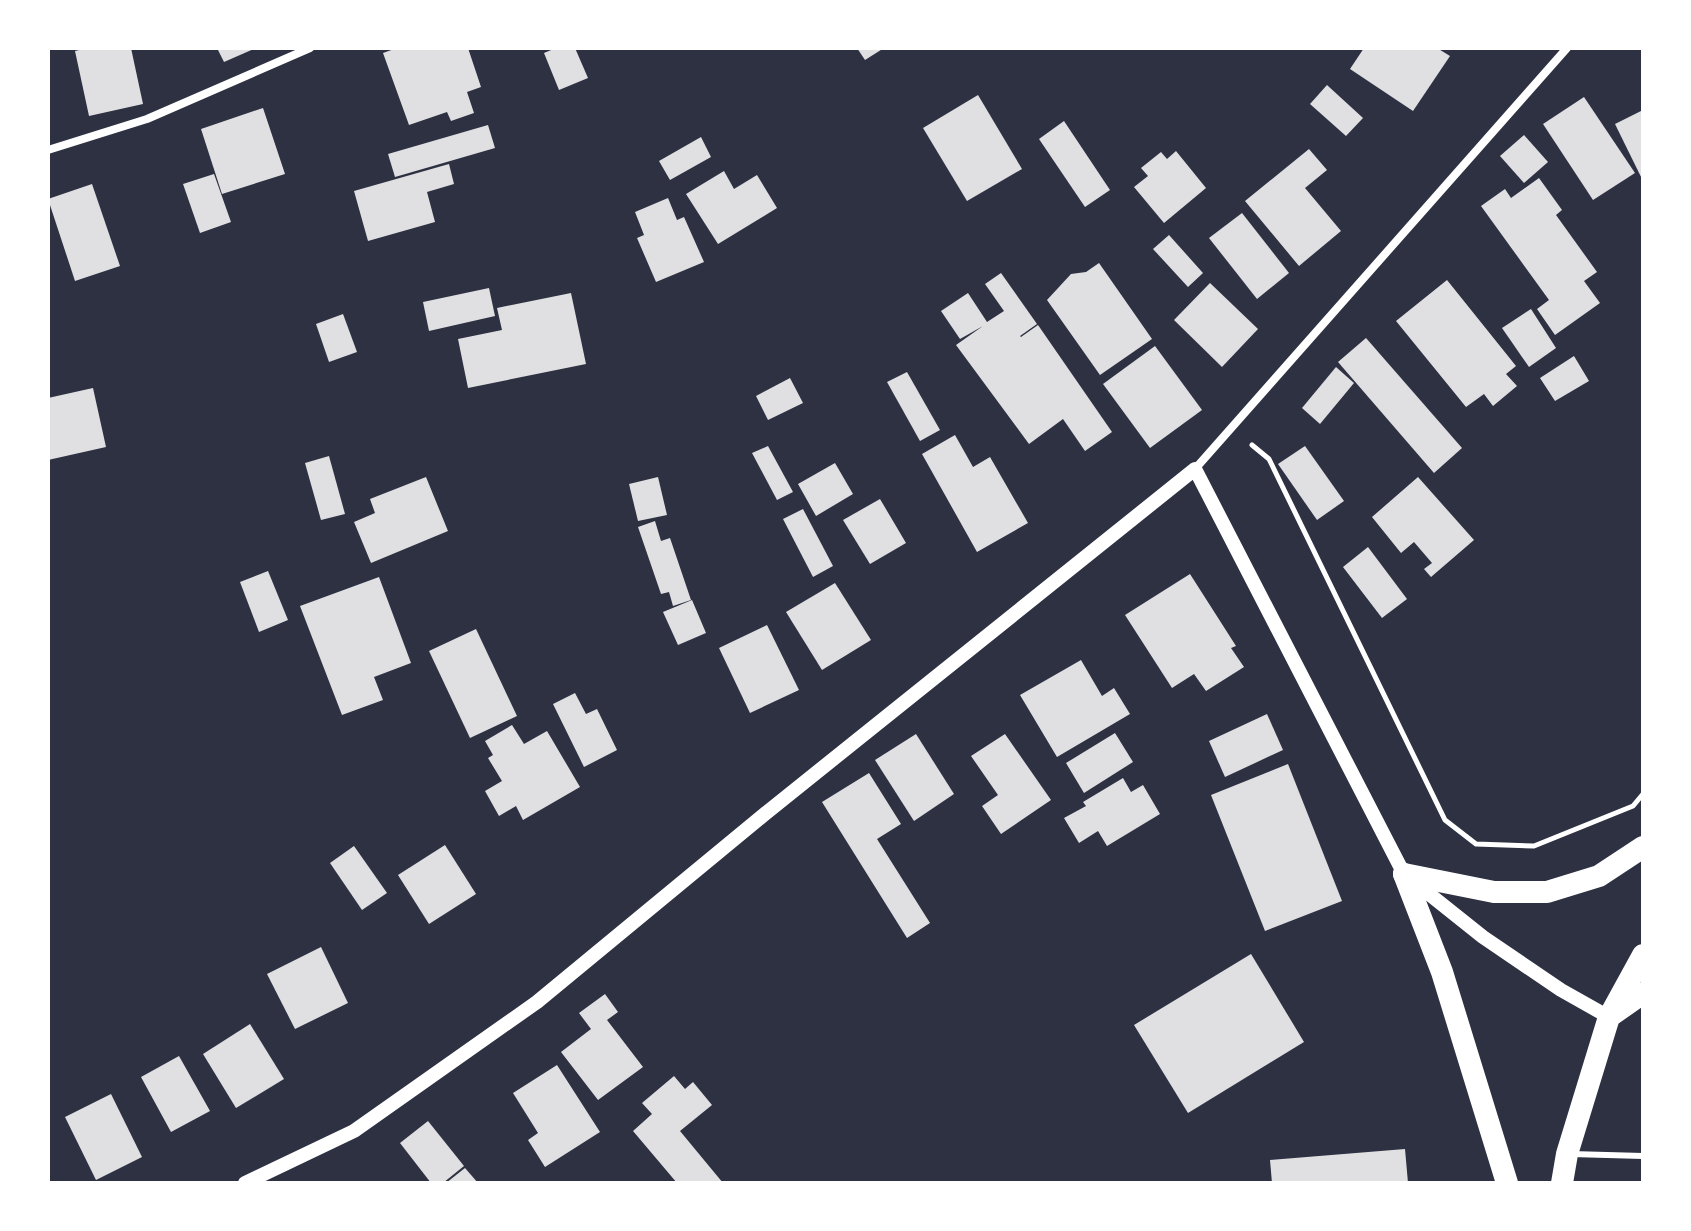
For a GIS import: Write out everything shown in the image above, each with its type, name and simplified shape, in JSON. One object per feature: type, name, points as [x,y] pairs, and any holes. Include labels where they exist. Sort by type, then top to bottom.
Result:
[{"type":"highway","points":[[1404,874],[1494,892],[1547,892],[1599,876],[1643,847]]},
{"type":"highway","points":[[1404,874],[1442,972],[1507,1183]]},
{"type":"highway","points":[[1562,1183],[1567,1154],[1609,1017],[1643,955]]},
{"type":"highway","points":[[1609,1017],[1643,993]]},
{"type":"street","points":[[48,150],[147,119],[310,48]]},
{"type":"street","points":[[245,1183],[354,1131],[537,1002],[766,813],[1195,469],[1567,48]]},
{"type":"street","points":[[1195,469],[1404,874],[1483,937],[1561,990],[1609,1017]]},
{"type":"lane","points":[[1567,1154],[1643,1156]]},
{"type":"path","points":[[1231,428],[1269,459],[1445,820],[1476,844],[1534,846],[1633,806],[1643,794]]},
{"type":"building","points":[[131,48],[143,104],[89,116],[75,51]]},
{"type":"building","points":[[217,48],[256,48],[224,62]]},
{"type":"building","points":[[397,48],[468,48],[481,87],[467,92],[474,113],[451,121],[447,112],[409,125],[383,53]]},
{"type":"building","points":[[556,48],[575,48],[588,78],[559,90],[544,53]]},
{"type":"building","points":[[857,48],[884,48],[865,60]]},
{"type":"building","points":[[1364,48],[1437,48],[1450,56],[1413,111],[1350,69]]},
{"type":"building","points":[[1327,85],[1363,118],[1346,136],[1310,104]]},
{"type":"building","points":[[978,95],[1022,169],[967,201],[923,128]]},
{"type":"building","points":[[1584,97],[1635,173],[1593,200],[1543,124]]},
{"type":"building","points":[[263,108],[285,174],[222,194],[201,129]]},
{"type":"building","points":[[1643,110],[1643,181],[1615,124]]},
{"type":"building","points":[[1064,121],[1110,190],[1085,207],[1039,139]]},
{"type":"building","points":[[488,125],[495,148],[395,177],[388,154]]},
{"type":"building","points":[[1524,135],[1548,162],[1524,183],[1500,156]]},
{"type":"building","points":[[701,137],[711,157],[670,180],[659,161]]},
{"type":"building","points":[[1309,149],[1327,170],[1305,188],[1341,231],[1299,266],[1245,201]]},
{"type":"building","points":[[1176,151],[1206,188],[1164,223],[1134,187],[1148,176],[1141,168],[1161,152],[1167,159]]},
{"type":"building","points":[[449,164],[454,184],[427,192],[435,222],[368,241],[354,191]]},
{"type":"building","points":[[724,171],[734,189],[757,175],[777,208],[718,244],[686,194]]},
{"type":"building","points":[[214,174],[231,222],[200,233],[183,184]]},
{"type":"building","points":[[1539,178],[1562,210],[1556,215],[1597,272],[1584,281],[1600,303],[1555,335],[1537,309],[1549,300],[1481,206],[1505,189],[1511,198]]},
{"type":"building","points":[[92,184],[120,266],[75,281],[48,199]]},
{"type":"building","points":[[668,198],[677,220],[684,217],[704,262],[656,282],[637,238],[644,235],[635,212]]},
{"type":"building","points":[[1242,213],[1289,273],[1257,299],[1209,238]]},
{"type":"building","points":[[1169,235],[1203,273],[1188,287],[1153,249]]},
{"type":"building","points":[[1099,263],[1152,339],[1100,375],[1047,300],[1071,274],[1086,272]]},
{"type":"building","points":[[1001,273],[1037,324],[1020,336],[1038,325],[1112,432],[1085,451],[1063,419],[1029,444],[956,345],[983,326],[960,339],[941,311],[968,293],[987,322],[1004,311],[985,284]]},
{"type":"building","points":[[1447,280],[1516,366],[1506,374],[1517,386],[1493,406],[1484,394],[1466,407],[1396,321]]},
{"type":"building","points":[[1210,283],[1258,329],[1222,367],[1174,320]]},
{"type":"building","points":[[489,288],[495,316],[429,331],[423,302]]},
{"type":"building","points":[[571,293],[586,364],[468,388],[458,339],[502,330],[497,308]]},
{"type":"building","points":[[1531,309],[1556,348],[1529,367],[1502,328]]},
{"type":"building","points":[[343,314],[357,352],[329,362],[316,324]]},
{"type":"building","points":[[1366,338],[1462,448],[1434,473],[1338,362]]},
{"type":"building","points":[[1155,346],[1202,410],[1150,448],[1103,384]]},
{"type":"building","points":[[1574,356],[1589,381],[1555,401],[1540,378]]},
{"type":"building","points":[[1336,367],[1354,383],[1320,424],[1302,408]]},
{"type":"building","points":[[907,372],[940,430],[920,441],[887,382]]},
{"type":"building","points":[[790,378],[803,403],[768,420],[756,396]]},
{"type":"building","points":[[93,388],[106,447],[48,460],[48,398]]},
{"type":"building","points":[[955,435],[973,467],[990,457],[1028,523],[977,552],[922,454]]},
{"type":"building","points":[[768,446],[793,492],[777,500],[752,453]]},
{"type":"building","points":[[1305,446],[1344,501],[1317,520],[1278,464]]},
{"type":"building","points":[[329,456],[345,514],[321,520],[305,463]]},
{"type":"building","points":[[835,463],[853,494],[816,516],[798,484]]},
{"type":"building","points":[[426,477],[448,531],[371,563],[354,522],[375,513],[370,499]]},
{"type":"building","points":[[658,477],[667,515],[638,521],[629,484]]},
{"type":"building","points":[[1418,477],[1474,540],[1431,577],[1424,569],[1432,563],[1414,542],[1401,553],[1372,517]]},
{"type":"building","points":[[880,499],[906,543],[870,564],[843,520]]},
{"type":"building","points":[[803,509],[833,566],[813,577],[783,519]]},
{"type":"building","points":[[655,521],[661,541],[670,538],[691,600],[673,606],[669,592],[661,594],[638,527]]},
{"type":"building","points":[[1368,547],[1407,599],[1382,618],[1343,567]]},
{"type":"building","points":[[268,571],[288,620],[259,632],[240,582]]},
{"type":"building","points":[[1190,574],[1236,646],[1231,648],[1244,667],[1206,691],[1194,674],[1172,688],[1125,615]]},
{"type":"building","points":[[379,577],[411,663],[374,677],[383,700],[342,715],[300,606]]},
{"type":"building","points":[[835,583],[871,640],[822,670],[786,612]]},
{"type":"building","points":[[692,600],[706,633],[678,645],[663,612]]},
{"type":"building","points":[[767,625],[799,690],[750,713],[719,648]]},
{"type":"building","points":[[476,629],[517,716],[470,738],[429,651]]},
{"type":"building","points":[[1081,660],[1102,696],[1114,688],[1130,714],[1057,757],[1020,695]]},
{"type":"building","points":[[575,693],[586,714],[597,709],[617,750],[584,767],[553,704]]},
{"type":"building","points":[[1267,714],[1283,750],[1225,777],[1209,741]]},
{"type":"building","points":[[512,725],[524,744],[547,731],[580,787],[523,820],[516,806],[499,816],[485,791],[502,781],[488,758],[493,755],[485,741]]},
{"type":"building","points":[[1115,733],[1133,762],[1084,793],[1066,763]]},
{"type":"building","points":[[916,734],[954,794],[914,821],[875,760]]},
{"type":"building","points":[[1005,734],[1051,800],[1001,834],[982,806],[998,795],[971,756]]},
{"type":"building","points":[[1288,764],[1342,901],[1265,931],[1211,795]]},
{"type":"building","points":[[869,773],[901,824],[877,839],[930,923],[907,938],[822,802]]},
{"type":"building","points":[[1123,778],[1131,792],[1143,785],[1160,814],[1107,846],[1098,831],[1079,843],[1064,818],[1086,806],[1083,802]]},
{"type":"building","points":[[445,845],[476,894],[429,924],[398,875]]},
{"type":"building","points":[[354,846],[387,893],[362,910],[330,863]]},
{"type":"building","points":[[321,947],[348,1003],[295,1029],[267,974]]},
{"type":"building","points":[[1251,954],[1304,1042],[1188,1113],[1134,1025]]},
{"type":"building","points":[[605,994],[618,1012],[607,1020],[643,1067],[598,1100],[561,1052],[591,1029],[579,1013]]},
{"type":"building","points":[[250,1024],[284,1079],[236,1108],[203,1054]]},
{"type":"building","points":[[179,1056],[210,1111],[171,1132],[141,1077]]},
{"type":"building","points":[[557,1065],[600,1132],[545,1167],[528,1140],[538,1133],[513,1093]]},
{"type":"building","points":[[674,1076],[685,1089],[693,1082],[712,1105],[680,1131],[723,1183],[677,1183],[633,1131],[652,1114],[642,1103]]},
{"type":"building","points":[[111,1094],[142,1157],[96,1180],[65,1117]]},
{"type":"building","points":[[428,1121],[464,1166],[443,1183],[431,1183],[400,1143]]},
{"type":"building","points":[[1405,1149],[1408,1183],[1272,1183],[1270,1160]]},
{"type":"building","points":[[465,1168],[478,1183],[446,1183]]}]
